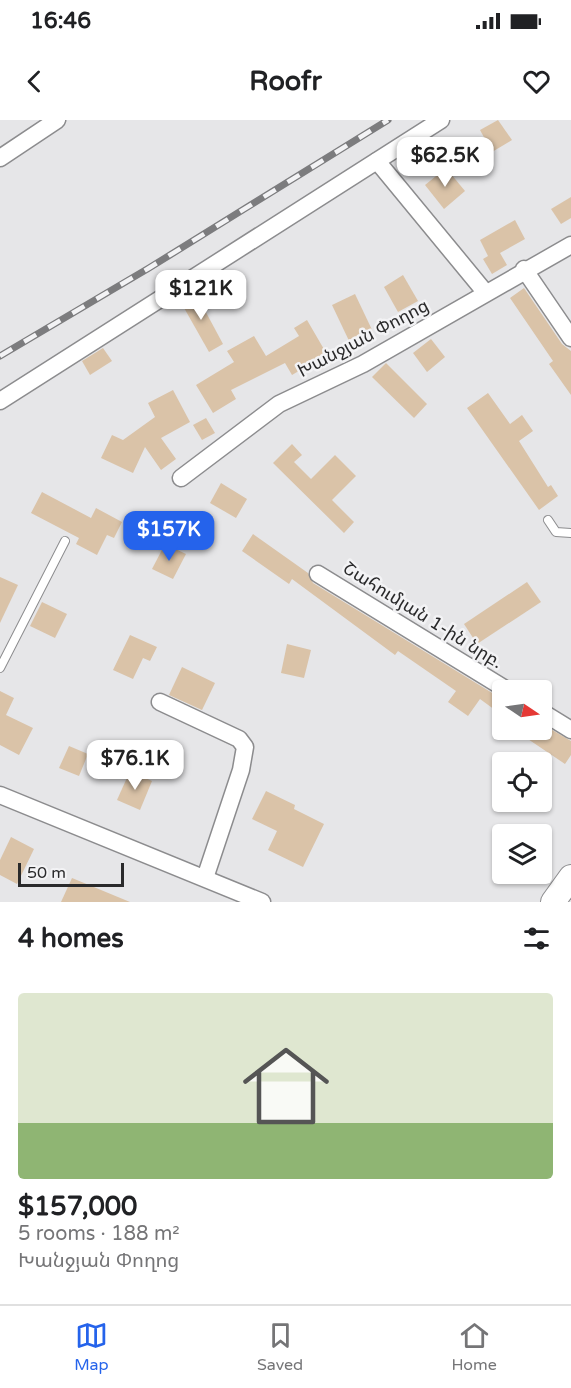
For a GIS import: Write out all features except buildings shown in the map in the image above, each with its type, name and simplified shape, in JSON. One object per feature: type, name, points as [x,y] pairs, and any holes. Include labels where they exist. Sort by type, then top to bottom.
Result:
[{"type":"street","points":[[0,158],[57,120]]},
{"type":"street","points":[[0,401],[441,120]]},
{"type":"street","points":[[377,161],[485,292]]},
{"type":"street","name":"Խանջյան Փողոց","points":[[181,478],[279,404],[363,364],[524,269],[571,244]]},
{"type":"street","points":[[524,269],[571,338]]},
{"type":"street","name":"Շահումյան 1-ին նրբ.","points":[[318,574],[492,681]]},
{"type":"street","points":[[160,702],[239,739],[245,747],[241,770],[205,878]]},
{"type":"street","points":[[552,718],[571,730]]},
{"type":"street","points":[[0,795],[262,902]]},
{"type":"street","points":[[553,902],[571,877]]},
{"type":"lane","points":[[548,520],[556,532],[571,533]]},
{"type":"lane","points":[[0,668],[65,541]]},
{"type":"railway","points":[[0,356],[149,268],[388,120]]}]
